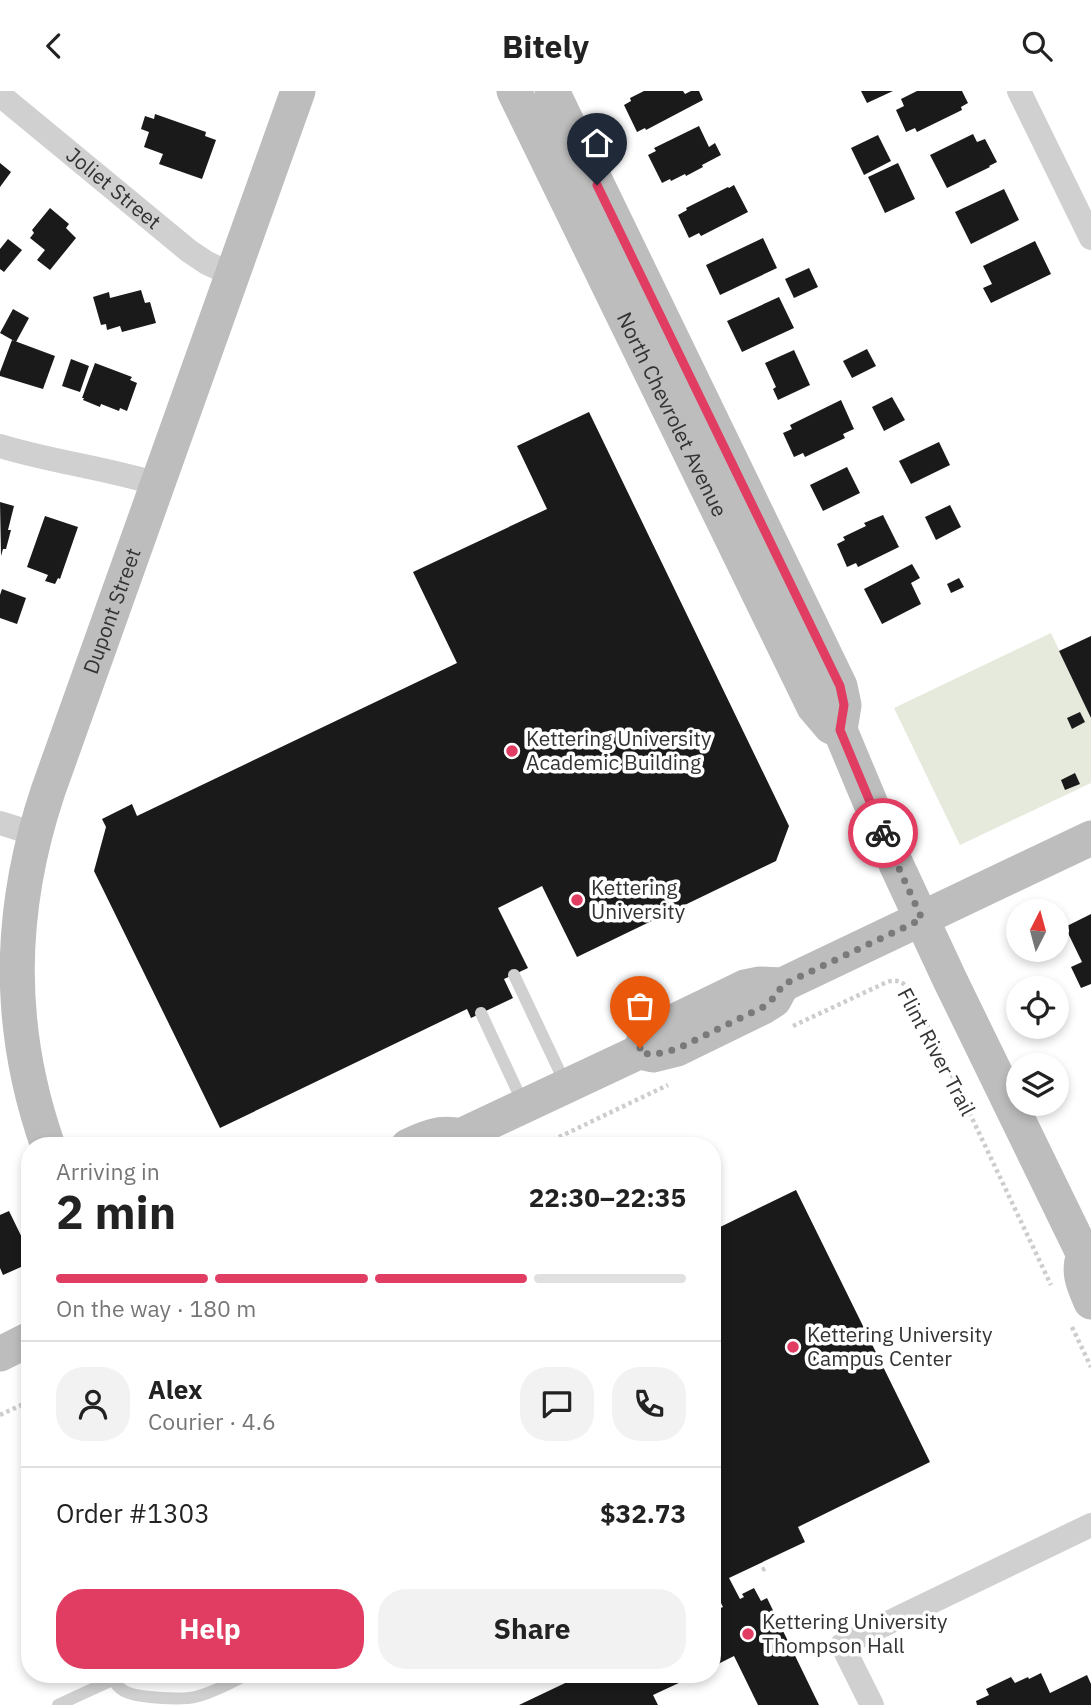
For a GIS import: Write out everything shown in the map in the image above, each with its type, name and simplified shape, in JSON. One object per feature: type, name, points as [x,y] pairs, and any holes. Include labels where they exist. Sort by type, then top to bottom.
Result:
[{"type":"street","name":"Dupont Street","points":[[45,1137],[29,1082],[18,992],[19,927],[24,885],[35,834],[298,91]]},
{"type":"street","name":"North Chevrolet Avenue","points":[[514,91],[652,336],[840,686],[844,705],[840,730],[896,864],[955,991],[1087,1256],[1080,1265],[1082,1281],[1079,1310]]},
{"type":"street","name":"North Chevrolet Avenue","points":[[552,91],[652,336]]},
{"type":"street","points":[[1019,91],[1091,238]]},
{"type":"street","name":"Joliet Street","points":[[0,95],[189,251],[233,275]]},
{"type":"street","points":[[0,446],[157,484]]},
{"type":"street","points":[[0,823],[35,834]]},
{"type":"street","points":[[465,1137],[524,1105],[639,1052],[653,1055],[677,1049],[763,1007],[777,995],[782,985],[1091,838]]},
{"type":"street","points":[[427,1137],[439,1134],[447,1137]]},
{"type":"street","points":[[0,1353],[21,1343]]},
{"type":"street","points":[[872,1705],[842,1645],[1091,1525]]},
{"type":"lane","points":[[513,975],[566,1086]]},
{"type":"lane","points":[[481,1013],[524,1105]]},
{"type":"lane","points":[[58,1705],[105,1683]]},
{"type":"lane","points":[[119,1683],[120,1689],[134,1695],[181,1698],[194,1697],[228,1683]]},
{"type":"path","name":"Flint River Trail","points":[[783,1030],[876,986],[895,980],[903,983],[936,1042],[1055,1293]]},
{"type":"path","points":[[559,1137],[669,1085]]},
{"type":"path","points":[[1079,1310],[1091,1367]]},
{"type":"path","points":[[0,1415],[21,1405]]},
{"type":"shaded area","points":[[1051,633],[1091,718],[1091,783],[960,845],[894,708]]},
{"type":"building","points":[[644,91],[683,91],[685,94],[699,91],[703,100],[646,130],[645,128],[637,132],[624,105],[631,101],[630,98]]},
{"type":"building","points":[[861,91],[893,91],[867,103]]},
{"type":"building","points":[[917,91],[962,91],[968,103],[961,107],[962,110],[917,132],[915,128],[906,132],[896,110],[904,106],[901,99]]},
{"type":"building","points":[[155,114],[206,132],[205,136],[216,140],[202,179],[159,164],[163,154],[144,147],[149,132],[141,129],[145,116],[154,119]]},
{"type":"building","points":[[699,126],[709,147],[715,143],[721,155],[686,176],[685,174],[662,183],[648,155],[656,151],[654,148]]},
{"type":"building","points":[[973,134],[977,142],[985,139],[997,162],[947,188],[930,155]]},
{"type":"building","points":[[878,135],[891,161],[864,175],[851,148]]},
{"type":"building","points":[[0,163],[11,172],[0,187]]},
{"type":"building","points":[[898,163],[915,199],[885,213],[868,177]]},
{"type":"building","points":[[734,185],[748,212],[701,236],[699,233],[689,238],[678,215],[687,210],[686,208]]},
{"type":"building","points":[[1004,189],[1019,220],[971,244],[955,212]]},
{"type":"building","points":[[50,208],[69,224],[66,228],[76,238],[50,270],[37,260],[45,250],[30,238],[34,233],[32,230]]},
{"type":"building","points":[[763,238],[777,268],[720,295],[706,265]]},
{"type":"building","points":[[8,239],[22,250],[4,272],[0,269],[0,249]]},
{"type":"building","points":[[1035,241],[1051,274],[991,303],[983,288],[992,284],[983,266]]},
{"type":"building","points":[[809,268],[818,287],[794,298],[785,279]]},
{"type":"building","points":[[141,290],[145,303],[150,302],[156,323],[122,332],[120,326],[107,330],[106,324],[101,325],[93,297],[109,292],[110,298]]},
{"type":"building","points":[[779,297],[794,328],[742,352],[727,321]]},
{"type":"building","points":[[13,309],[29,318],[16,342],[0,333]]},
{"type":"building","points":[[12,340],[55,356],[43,389],[0,376]]},
{"type":"building","points":[[867,349],[876,366],[852,378],[843,361]]},
{"type":"building","points":[[794,350],[810,385],[778,400],[773,389],[776,387],[765,363]]},
{"type":"building","points":[[71,359],[89,366],[80,392],[62,386]]},
{"type":"building","points":[[95,363],[132,377],[130,380],[137,383],[127,411],[101,404],[100,407],[83,400]]},
{"type":"building","points":[[892,397],[905,420],[884,431],[872,407]]},
{"type":"building","points":[[841,400],[854,429],[843,434],[845,438],[805,457],[803,453],[794,457],[783,433],[792,429],[790,425]]},
{"type":"building","name":"Kettering University Academic Building","points":[[589,412],[789,826],[776,861],[577,957],[542,886],[498,908],[528,968],[504,979],[513,998],[471,1018],[467,1009],[220,1128],[94,871],[106,827],[102,819],[132,804],[137,816],[457,663],[413,572],[547,509],[517,446]]},
{"type":"building","points":[[939,442],[950,465],[911,484],[899,461]]},
{"type":"building","points":[[847,467],[860,493],[823,511],[810,485]]},
{"type":"building","points":[[0,502],[14,506],[8,530],[11,530],[6,549],[3,549],[1,556]]},
{"type":"building","points":[[950,505],[961,527],[936,540],[925,517]]},
{"type":"building","points":[[883,515],[899,547],[858,567],[856,563],[847,567],[837,544],[845,540],[843,537],[866,526],[864,523]]},
{"type":"building","points":[[45,516],[78,527],[60,579],[58,578],[55,584],[45,581],[48,575],[27,567]]},
{"type":"building","points":[[912,564],[920,578],[911,583],[921,604],[882,624],[864,589]]},
{"type":"building","points":[[959,578],[964,587],[951,593],[947,584]]},
{"type":"building","points":[[2,589],[26,598],[17,624],[0,618]]},
{"type":"building","points":[[1091,636],[1091,718],[1059,651]]},
{"type":"building","points":[[1080,712],[1085,722],[1072,729],[1067,718]]},
{"type":"building","points":[[1075,773],[1080,784],[1065,790],[1061,780]]},
{"type":"building","points":[[1091,914],[1091,984],[1081,988],[1071,967],[1082,962],[1069,935],[1069,925]]},
{"type":"building","name":"Kettering University Campus Center","points":[[796,1190],[930,1462],[798,1527],[805,1542],[729,1578],[740,1599],[744,1597],[742,1594],[754,1588],[761,1601],[767,1598],[819,1705],[758,1705],[734,1656],[721,1662],[721,1227]]},
{"type":"building","points":[[9,1211],[21,1236],[21,1267],[3,1275],[0,1268],[0,1215]]},
{"type":"building","points":[[1041,1673],[1050,1693],[1087,1675],[1091,1684],[1091,1705],[977,1705],[976,1701],[989,1695],[986,1689],[1011,1677],[1015,1683]]},
{"type":"building","points":[[565,1683],[679,1683],[653,1695],[658,1705],[519,1705]]},
{"type":"way so far","points":[[640,1048],[639,1052],[648,1055],[677,1049],[770,1003],[782,985],[922,919],[883,833]]},
{"type":"place","name":"Kettering University Academic Building","points":[[512,751]]},
{"type":"place","name":"Kettering University","points":[[577,900]]},
{"type":"place","name":"Kettering University Campus Center","points":[[793,1347]]},
{"type":"place","name":"Kettering University Thompson Hall","points":[[748,1634]]},
{"type":"route","points":[[597,185],[840,686],[844,705],[840,730],[883,833]]}]
